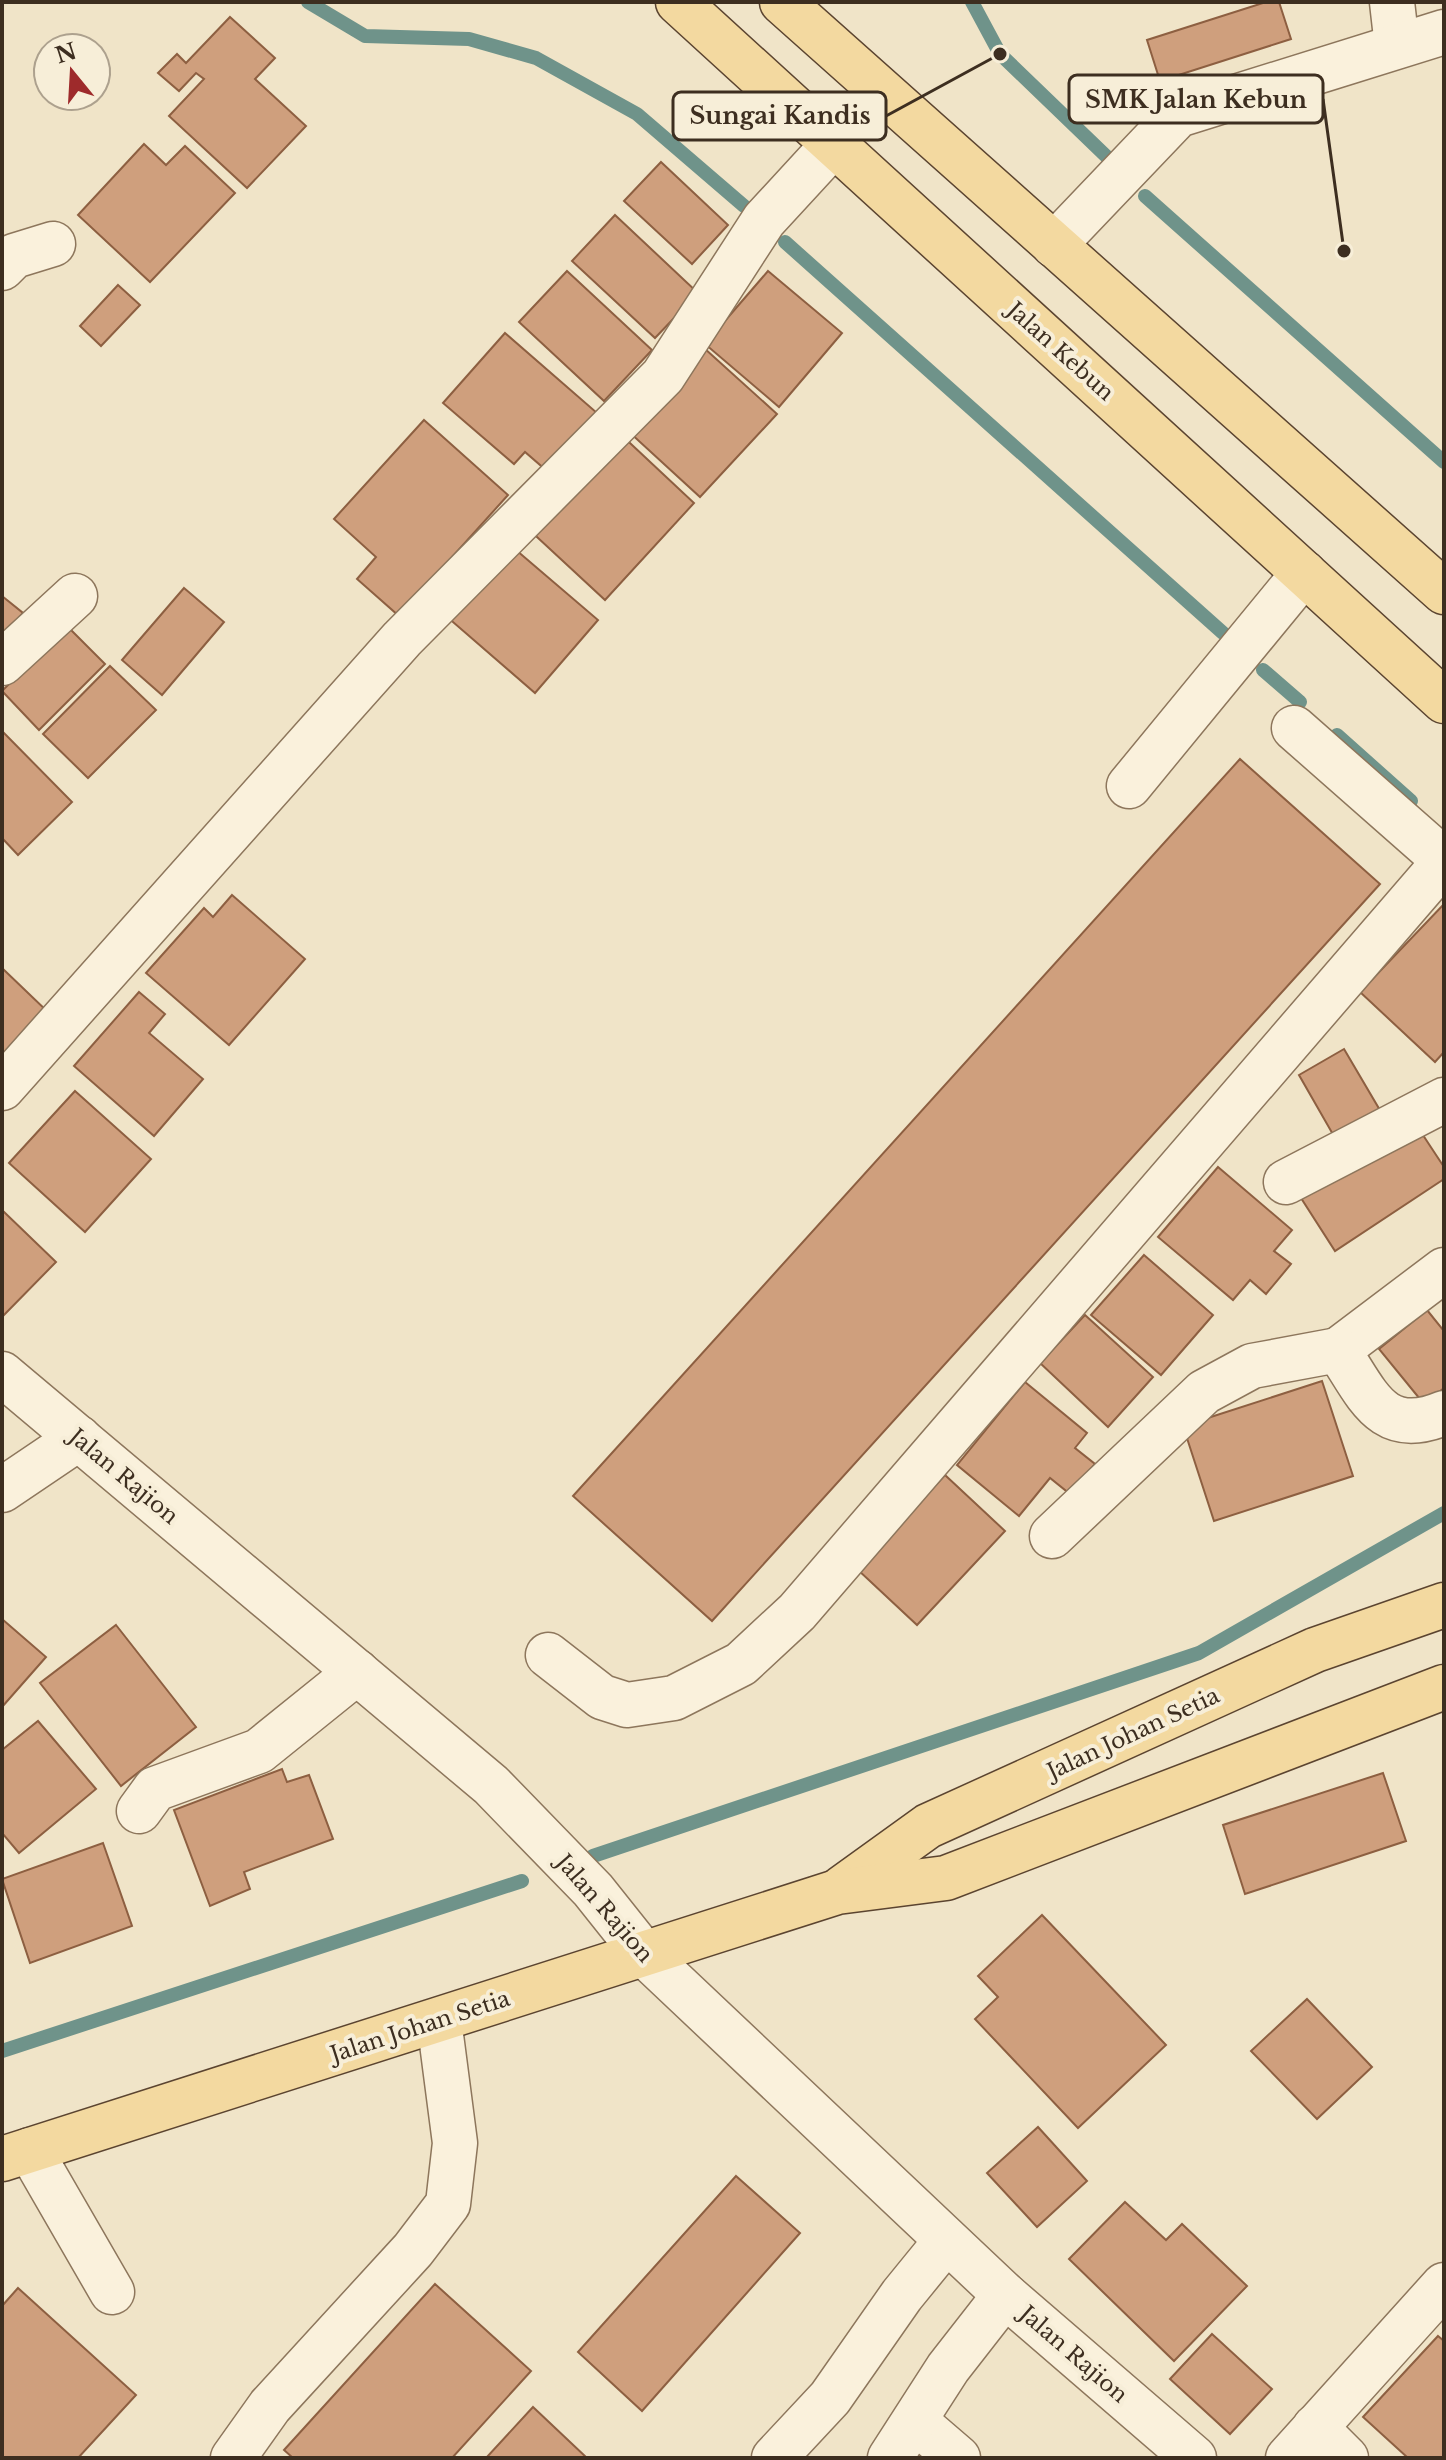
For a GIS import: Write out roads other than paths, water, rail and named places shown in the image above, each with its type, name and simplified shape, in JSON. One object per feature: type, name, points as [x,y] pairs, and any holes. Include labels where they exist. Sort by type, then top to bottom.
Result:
[{"type":"main road","name":"Jalan Kebun","points":[[678,2],[1444,701]]},
{"type":"main road","points":[[782,2],[1444,592]]},
{"type":"main road","points":[[1378,1630],[1444,1594]]},
{"type":"main road","name":"Jalan Johan Setia","points":[[837,1892],[928,1826],[1315,1650],[1444,1605]]},
{"type":"main road","name":"Jalan Johan Setia","points":[[16,2154],[837,1892],[946,1878],[1444,1687]]},
{"type":"street","points":[[1392,2],[1397,46]]},
{"type":"street","points":[[1054,245],[1178,115],[1444,32]]},
{"type":"street","points":[[2,1088],[402,639],[663,376],[764,220],[834,144]]},
{"type":"street","points":[[2,268],[14,256],[53,244]]},
{"type":"street","points":[[1129,786],[1304,573]]},
{"type":"street","points":[[2,663],[75,596]]},
{"type":"street","points":[[548,1655],[602,1697],[627,1705],[674,1698],[741,1664],[797,1612],[1444,861],[1294,728]]},
{"type":"street","points":[[1286,1182],[1444,1100]]},
{"type":"street","points":[[1052,1536],[1204,1392],[1252,1366],[1338,1350],[1444,1270]]},
{"type":"street","points":[[1338,1350],[1378,1410],[1400,1421],[1420,1423],[1444,1413]]},
{"type":"street","name":"Jalan Rajion","points":[[2,1374],[491,1785],[593,1890],[644,1954],[924,2268],[1005,2295],[1194,2458]]},
{"type":"street","points":[[2,1490],[79,1438]]},
{"type":"street","points":[[139,1811],[155,1789],[259,1751],[357,1672]]},
{"type":"street","points":[[233,2458],[270,2406],[413,2250],[448,2204],[455,2143],[439,2020]]},
{"type":"street","points":[[16,2154],[112,2292]]},
{"type":"street","points":[[774,2458],[830,2398],[924,2268]]},
{"type":"street","points":[[1346,2458],[1301,2442],[1444,2285]]},
{"type":"street","points":[[890,2458],[948,2368],[1005,2295]]},
{"type":"street","points":[[915,2421],[958,2458]]},
{"type":"waterway","points":[[308,2],[365,36],[469,39],[536,58],[637,114],[744,206]]},
{"type":"waterway","points":[[972,2],[1000,54],[1107,157]]},
{"type":"waterway","points":[[1145,196],[1444,462]]},
{"type":"waterway","points":[[785,242],[1223,633]]},
{"type":"waterway","points":[[1263,670],[1300,702]]},
{"type":"waterway","points":[[1337,735],[1411,801]]},
{"type":"waterway","points":[[593,1856],[1199,1653],[1444,1513]]},
{"type":"waterway","points":[[2,2051],[522,1881]]},
{"type":"place","name":"Sungai Kandis","points":[[1000,54]]},
{"type":"place","name":"SMK Jalan Kebun","points":[[1344,251]]}]
